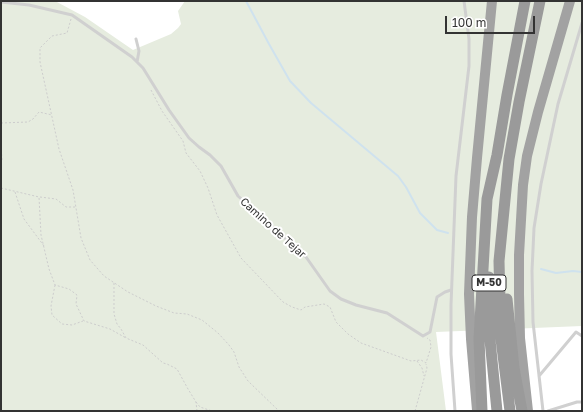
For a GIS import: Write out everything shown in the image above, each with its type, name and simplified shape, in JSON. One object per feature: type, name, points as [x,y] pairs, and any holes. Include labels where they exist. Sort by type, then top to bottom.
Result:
[{"type":"highway","points":[[478,411],[471,339],[470,279],[476,158],[492,1]]},
{"type":"highway","name":"M-50","points":[[497,411],[490,340],[489,272],[492,201],[497,155],[525,1]]},
{"type":"highway","name":"M-50","points":[[510,411],[501,339],[499,261],[510,159],[519,102],[540,1]]},
{"type":"highway","points":[[528,411],[520,338],[518,256],[523,185],[527,156],[538,112],[570,1]]},
{"type":"highway","points":[[482,411],[480,339],[487,199],[497,155]]},
{"type":"highway","points":[[503,218],[510,338],[522,411]]},
{"type":"lane","points":[[456,411],[451,354],[451,290],[456,176],[469,66],[469,39],[464,1]]},
{"type":"lane","name":"Camino de Tejar","points":[[1,2],[29,5],[72,15],[132,57],[143,68],[189,138],[210,155],[220,166],[238,196],[306,257],[330,291],[341,299],[356,305],[387,313],[423,336]]},
{"type":"lane","points":[[543,411],[533,322],[532,271],[534,228],[540,184],[558,104],[582,23]]},
{"type":"lane","points":[[136,39],[139,51],[137,62]]},
{"type":"lane","points":[[577,41],[582,41]]},
{"type":"lane","points":[[423,336],[430,332],[437,297],[451,290]]},
{"type":"lane","points":[[539,376],[576,332],[582,336]]},
{"type":"lane","points":[[548,411],[577,402],[582,402]]},
{"type":"path","points":[[72,15],[67,33],[52,36],[40,48],[40,62],[59,149],[73,190],[82,238],[90,260],[104,276],[114,283],[156,306],[174,313],[187,314],[202,320],[230,345],[248,380],[279,411]]},
{"type":"path","points":[[153,83],[151,91],[162,111],[183,141],[186,153],[200,171],[208,188],[217,215],[241,258],[283,302],[301,310],[305,307],[324,304],[330,307],[336,322],[348,334],[361,343],[412,361],[421,360],[426,363]]},
{"type":"path","points":[[1,123],[28,122],[39,112],[52,115]]},
{"type":"path","points":[[1,146],[1,163]]},
{"type":"path","points":[[1,188],[39,197],[56,199],[66,207],[76,208]]},
{"type":"path","points":[[14,191],[24,219],[44,247]]},
{"type":"path","points":[[39,197],[41,235],[49,270],[55,285],[51,306],[52,315],[62,324],[72,325],[84,320],[110,329],[143,346],[163,364],[167,364],[177,369],[188,390],[200,407],[212,411]]},
{"type":"path","points":[[114,283],[114,314],[117,324],[122,329],[126,338]]},
{"type":"path","points":[[55,285],[69,289],[77,295],[76,304],[84,320]]},
{"type":"path","points":[[414,411],[427,368],[426,363],[431,347],[430,340],[423,336]]},
{"type":"path","points":[[416,360],[422,368],[424,377]]},
{"type":"path","points":[[196,402],[197,411]]},
{"type":"shaded area","points":[[1,1],[55,1],[85,17],[133,50],[171,34],[178,28],[181,24],[178,11],[185,1],[582,1],[582,326],[436,332],[446,411],[1,411]]},
{"type":"waterway","points":[[246,1],[290,81],[311,103],[398,176],[406,187],[420,213],[437,230],[448,233]]},
{"type":"waterway","points":[[541,269],[556,273],[573,271],[582,272]]}]
